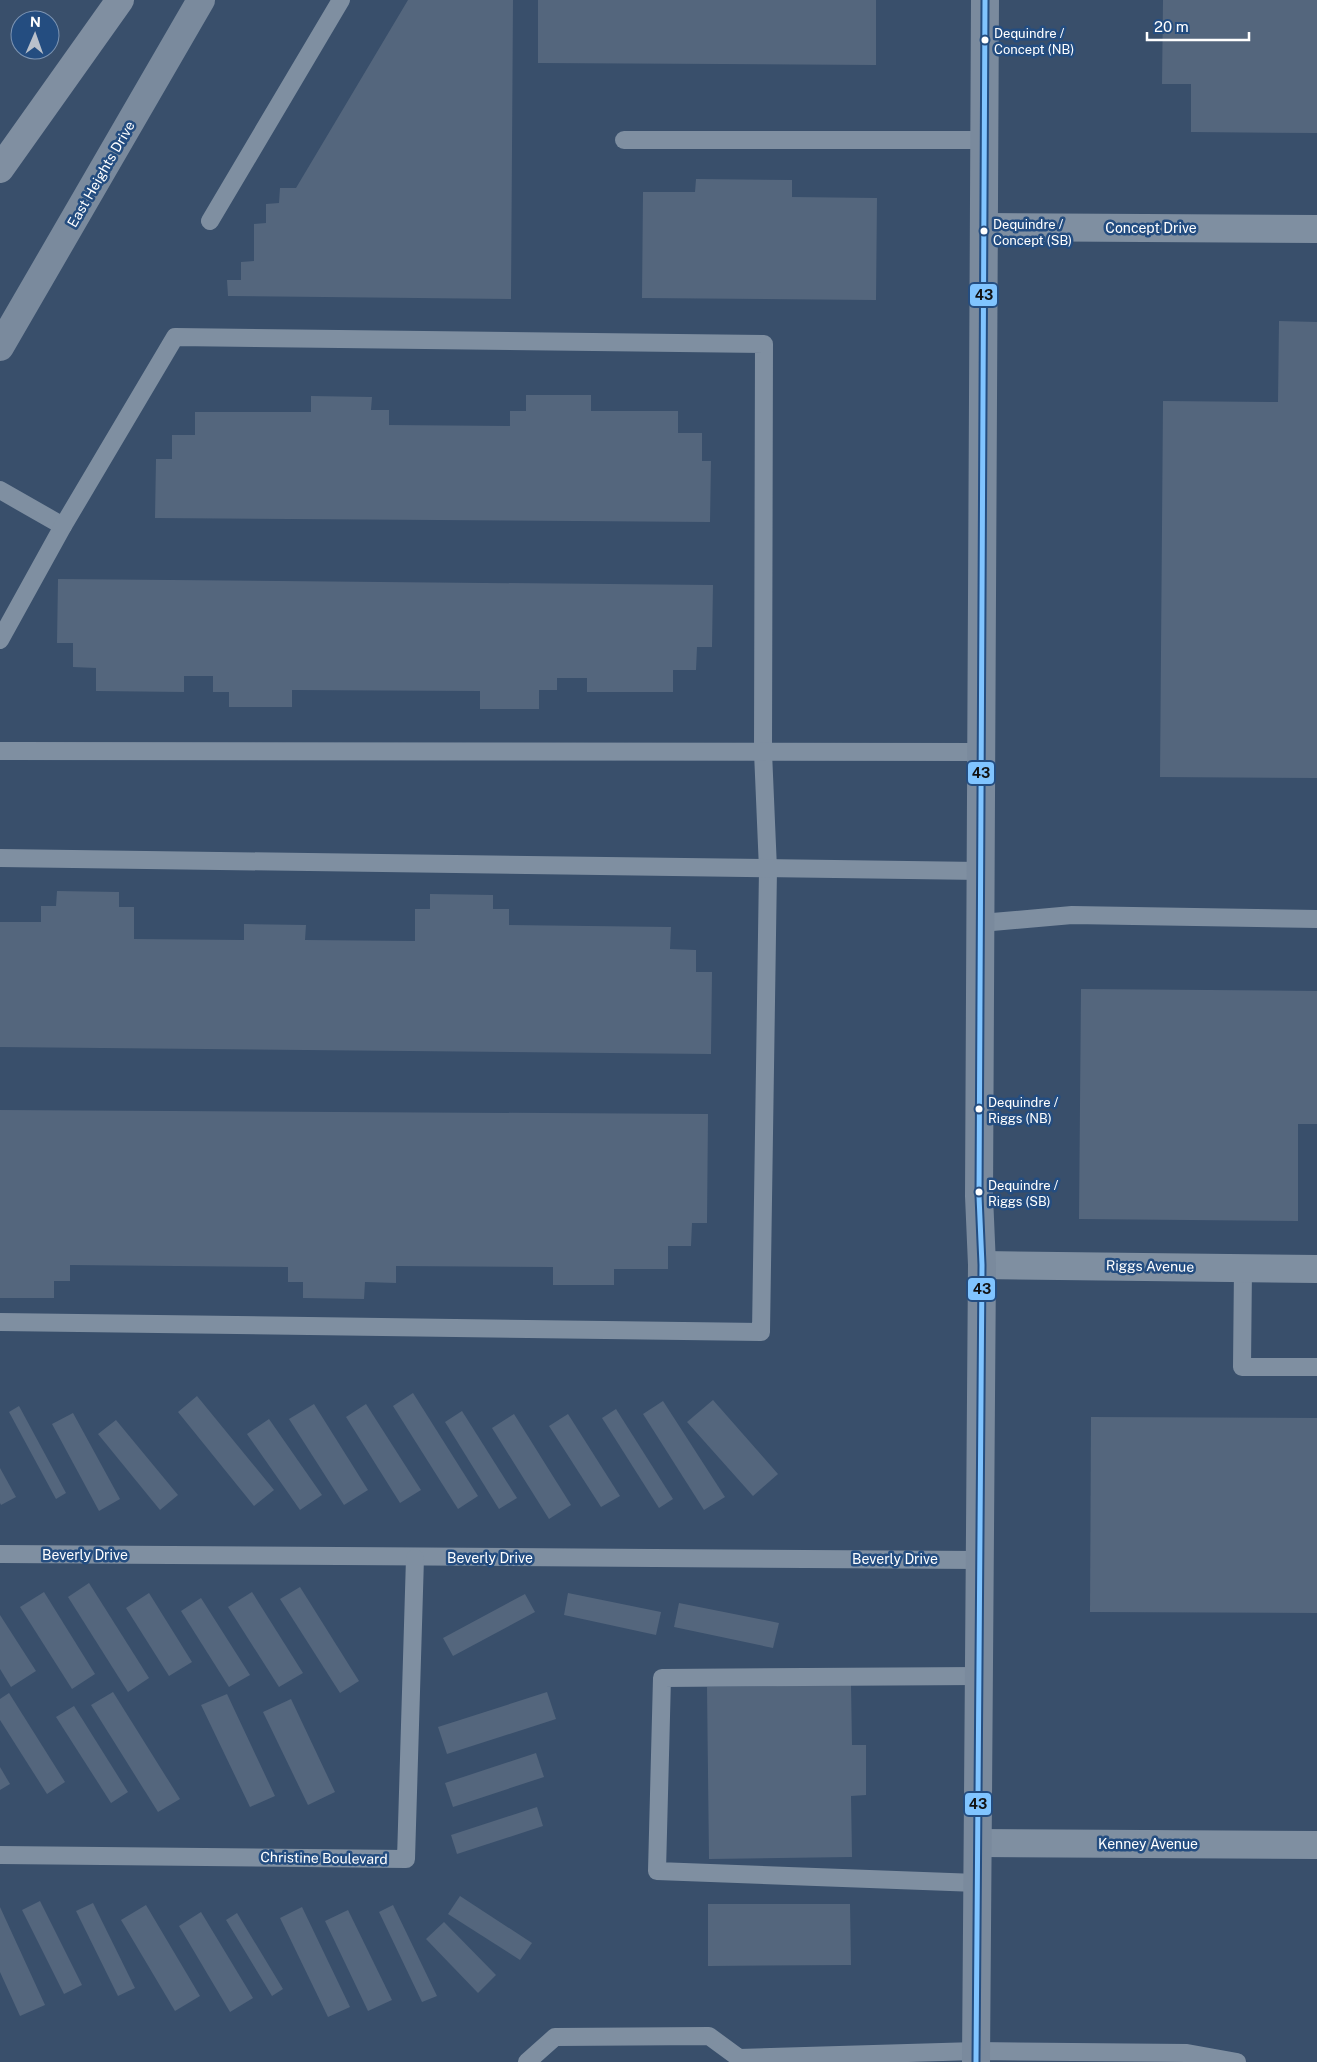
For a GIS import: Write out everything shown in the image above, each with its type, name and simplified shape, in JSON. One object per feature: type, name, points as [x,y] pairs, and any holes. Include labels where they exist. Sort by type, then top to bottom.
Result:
[{"type":"highway","points":[[0,169],[120,0]]},
{"type":"main road","name":"East Heights Drive","points":[[0,347],[201,0]]},
{"type":"main road","points":[[976,2057],[982,1265],[979,1196],[985,227],[984,0]]},
{"type":"street","name":"Concept Drive","points":[[985,227],[1317,229]]},
{"type":"street","name":"Riggs Avenue","points":[[982,1265],[1317,1269]]},
{"type":"street","name":"Kenney Avenue","points":[[979,1843],[1317,1846]]},
{"type":"lane","points":[[210,221],[341,0]]},
{"type":"lane","points":[[624,140],[984,140]]},
{"type":"lane","points":[[0,640],[63,526],[175,336],[764,344],[762,752],[768,869],[761,1332],[0,1322]]},
{"type":"lane","points":[[0,490],[63,526]]},
{"type":"lane","points":[[0,751],[981,752]]},
{"type":"lane","points":[[0,858],[981,871]]},
{"type":"lane","points":[[980,923],[1072,915],[1317,919]]},
{"type":"lane","points":[[1243,1268],[1242,1367],[1317,1367]]},
{"type":"lane","name":"Beverly Drive","points":[[0,1554],[980,1560]]},
{"type":"lane","name":"Christine Boulevard","points":[[0,1855],[406,1859],[415,1558]]},
{"type":"lane","points":[[977,1883],[657,1871],[662,1678],[979,1676]]},
{"type":"lane","points":[[527,2062],[555,2037],[709,2036],[739,2060],[1186,2053],[1237,2062]]},
{"type":"building","points":[[408,0],[513,0],[511,299],[228,296],[227,280],[241,280],[241,262],[254,261],[254,224],[266,223],[266,204],[279,203],[280,188],[296,188]]},
{"type":"building","points":[[538,0],[876,0],[876,65],[538,63]]},
{"type":"building","points":[[1163,0],[1317,0],[1317,133],[1191,132],[1191,84],[1162,84]]},
{"type":"building","points":[[696,179],[792,180],[792,197],[877,198],[876,300],[642,298],[643,192],[695,192]]},
{"type":"building","points":[[1279,321],[1317,322],[1317,778],[1160,777],[1163,401],[1278,402]]},
{"type":"building","points":[[526,395],[591,395],[591,411],[678,411],[678,433],[702,433],[702,461],[711,461],[710,522],[155,518],[156,459],[172,459],[172,435],[195,435],[195,412],[311,412],[311,396],[372,397],[371,410],[389,410],[389,425],[510,426],[510,411],[526,411]]},
{"type":"building","points":[[58,579],[713,585],[712,647],[697,647],[696,670],[673,670],[673,692],[587,692],[587,678],[557,678],[557,690],[539,690],[539,709],[480,709],[480,691],[292,690],[292,707],[229,707],[229,692],[213,692],[213,676],[184,676],[184,692],[96,691],[96,668],[73,667],[73,643],[57,643]]},
{"type":"building","points":[[57,891],[119,892],[119,907],[134,907],[134,939],[244,940],[244,924],[306,925],[305,940],[415,941],[415,909],[430,909],[430,894],[493,895],[493,909],[509,909],[509,925],[671,927],[670,949],[696,950],[696,972],[712,972],[711,1054],[0,1047],[0,922],[41,922],[41,906],[56,906]]},
{"type":"building","points":[[1081,989],[1317,991],[1317,1124],[1298,1124],[1298,1221],[1079,1219]]},
{"type":"building","points":[[0,1110],[708,1114],[707,1223],[692,1223],[691,1246],[668,1246],[668,1269],[614,1269],[614,1285],[553,1285],[553,1267],[396,1266],[396,1283],[365,1282],[364,1299],[303,1298],[303,1282],[288,1282],[288,1267],[70,1265],[70,1281],[54,1281],[54,1298],[0,1298]]},
{"type":"building","points":[[413,1393],[478,1496],[458,1509],[393,1406]]},
{"type":"building","points":[[197,1396],[274,1490],[254,1506],[178,1412]]},
{"type":"building","points":[[713,1400],[778,1474],[753,1496],[687,1422]]},
{"type":"building","points":[[663,1401],[725,1497],[704,1510],[643,1414]]},
{"type":"building","points":[[314,1404],[368,1490],[344,1505],[289,1419]]},
{"type":"building","points":[[366,1404],[421,1490],[400,1503],[346,1417]]},
{"type":"building","points":[[19,1406],[66,1493],[56,1499],[9,1412]]},
{"type":"building","points":[[616,1409],[673,1499],[659,1508],[602,1418]]},
{"type":"building","points":[[462,1411],[517,1498],[499,1509],[445,1422]]},
{"type":"building","points":[[73,1413],[120,1499],[99,1511],[52,1424]]},
{"type":"building","points":[[514,1414],[571,1505],[549,1519],[492,1428]]},
{"type":"building","points":[[568,1414],[620,1496],[601,1507],[549,1426]]},
{"type":"building","points":[[1091,1417],[1317,1418],[1317,1613],[1090,1612]]},
{"type":"building","points":[[269,1419],[322,1495],[300,1510],[247,1434]]},
{"type":"building","points":[[116,1420],[178,1495],[160,1510],[98,1434]]},
{"type":"building","points":[[0,1468],[16,1497],[1,1505],[0,1503]]},
{"type":"building","points":[[89,1583],[149,1678],[128,1692],[68,1597]]},
{"type":"building","points":[[300,1587],[359,1681],[340,1693],[280,1599]]},
{"type":"building","points":[[44,1592],[95,1674],[72,1689],[20,1607]]},
{"type":"building","points":[[252,1592],[303,1673],[279,1687],[228,1607]]},
{"type":"building","points":[[149,1593],[192,1662],[169,1676],[126,1608]]},
{"type":"building","points":[[568,1593],[661,1612],[656,1635],[564,1615]]},
{"type":"building","points":[[525,1594],[535,1612],[453,1656],[443,1638]]},
{"type":"building","points":[[201,1598],[250,1675],[229,1687],[181,1611]]},
{"type":"building","points":[[679,1603],[779,1623],[773,1648],[674,1627]]},
{"type":"building","points":[[0,1615],[36,1671],[11,1687],[0,1669]]},
{"type":"building","points":[[851,1685],[852,1745],[866,1745],[866,1795],[851,1796],[852,1857],[709,1859],[707,1687]]},
{"type":"building","points":[[113,1692],[180,1799],[158,1812],[91,1705]]},
{"type":"building","points":[[547,1692],[556,1719],[447,1754],[438,1727]]},
{"type":"building","points":[[9,1693],[65,1782],[47,1794],[0,1720],[0,1699]]},
{"type":"building","points":[[227,1694],[275,1796],[250,1807],[201,1705]]},
{"type":"building","points":[[291,1699],[335,1792],[308,1805],[263,1712]]},
{"type":"building","points":[[74,1706],[128,1792],[111,1803],[56,1717]]},
{"type":"building","points":[[536,1753],[544,1777],[453,1807],[445,1783]]},
{"type":"building","points":[[0,1767],[10,1784],[0,1790]]},
{"type":"building","points":[[537,1807],[543,1826],[457,1854],[451,1835]]},
{"type":"building","points":[[460,1896],[532,1943],[520,1960],[448,1914]]},
{"type":"building","points":[[40,1901],[82,1985],[64,1994],[22,1910]]},
{"type":"building","points":[[93,1903],[135,1988],[118,1996],[76,1911]]},
{"type":"building","points":[[708,1904],[850,1904],[851,1965],[708,1966]]},
{"type":"building","points":[[146,1905],[200,1996],[175,2011],[121,1920]]},
{"type":"building","points":[[393,1905],[437,1996],[422,2002],[379,1912]]},
{"type":"building","points":[[0,1907],[45,2005],[20,2016],[0,1972]]},
{"type":"building","points":[[302,1907],[350,2007],[328,2017],[280,1918]]},
{"type":"building","points":[[348,1910],[392,2000],[368,2011],[325,1921]]},
{"type":"building","points":[[201,1912],[253,1998],[230,2012],[179,1926]]},
{"type":"building","points":[[237,1913],[283,1989],[272,1996],[226,1920]]},
{"type":"building","points":[[444,1922],[496,1975],[478,1993],[426,1939]]},
{"type":"transit line","name":"43","points":[[976,2062],[982,1265],[979,1196],[985,0]]},
{"type":"place","name":"Dequindre / Concept (NB)","points":[[985,40]]},
{"type":"place","name":"Dequindre / Concept (SB)","points":[[984,231]]},
{"type":"place","name":"Dequindre / Riggs (NB)","points":[[979,1109]]},
{"type":"place","name":"Dequindre / Riggs (SB)","points":[[979,1192]]}]
